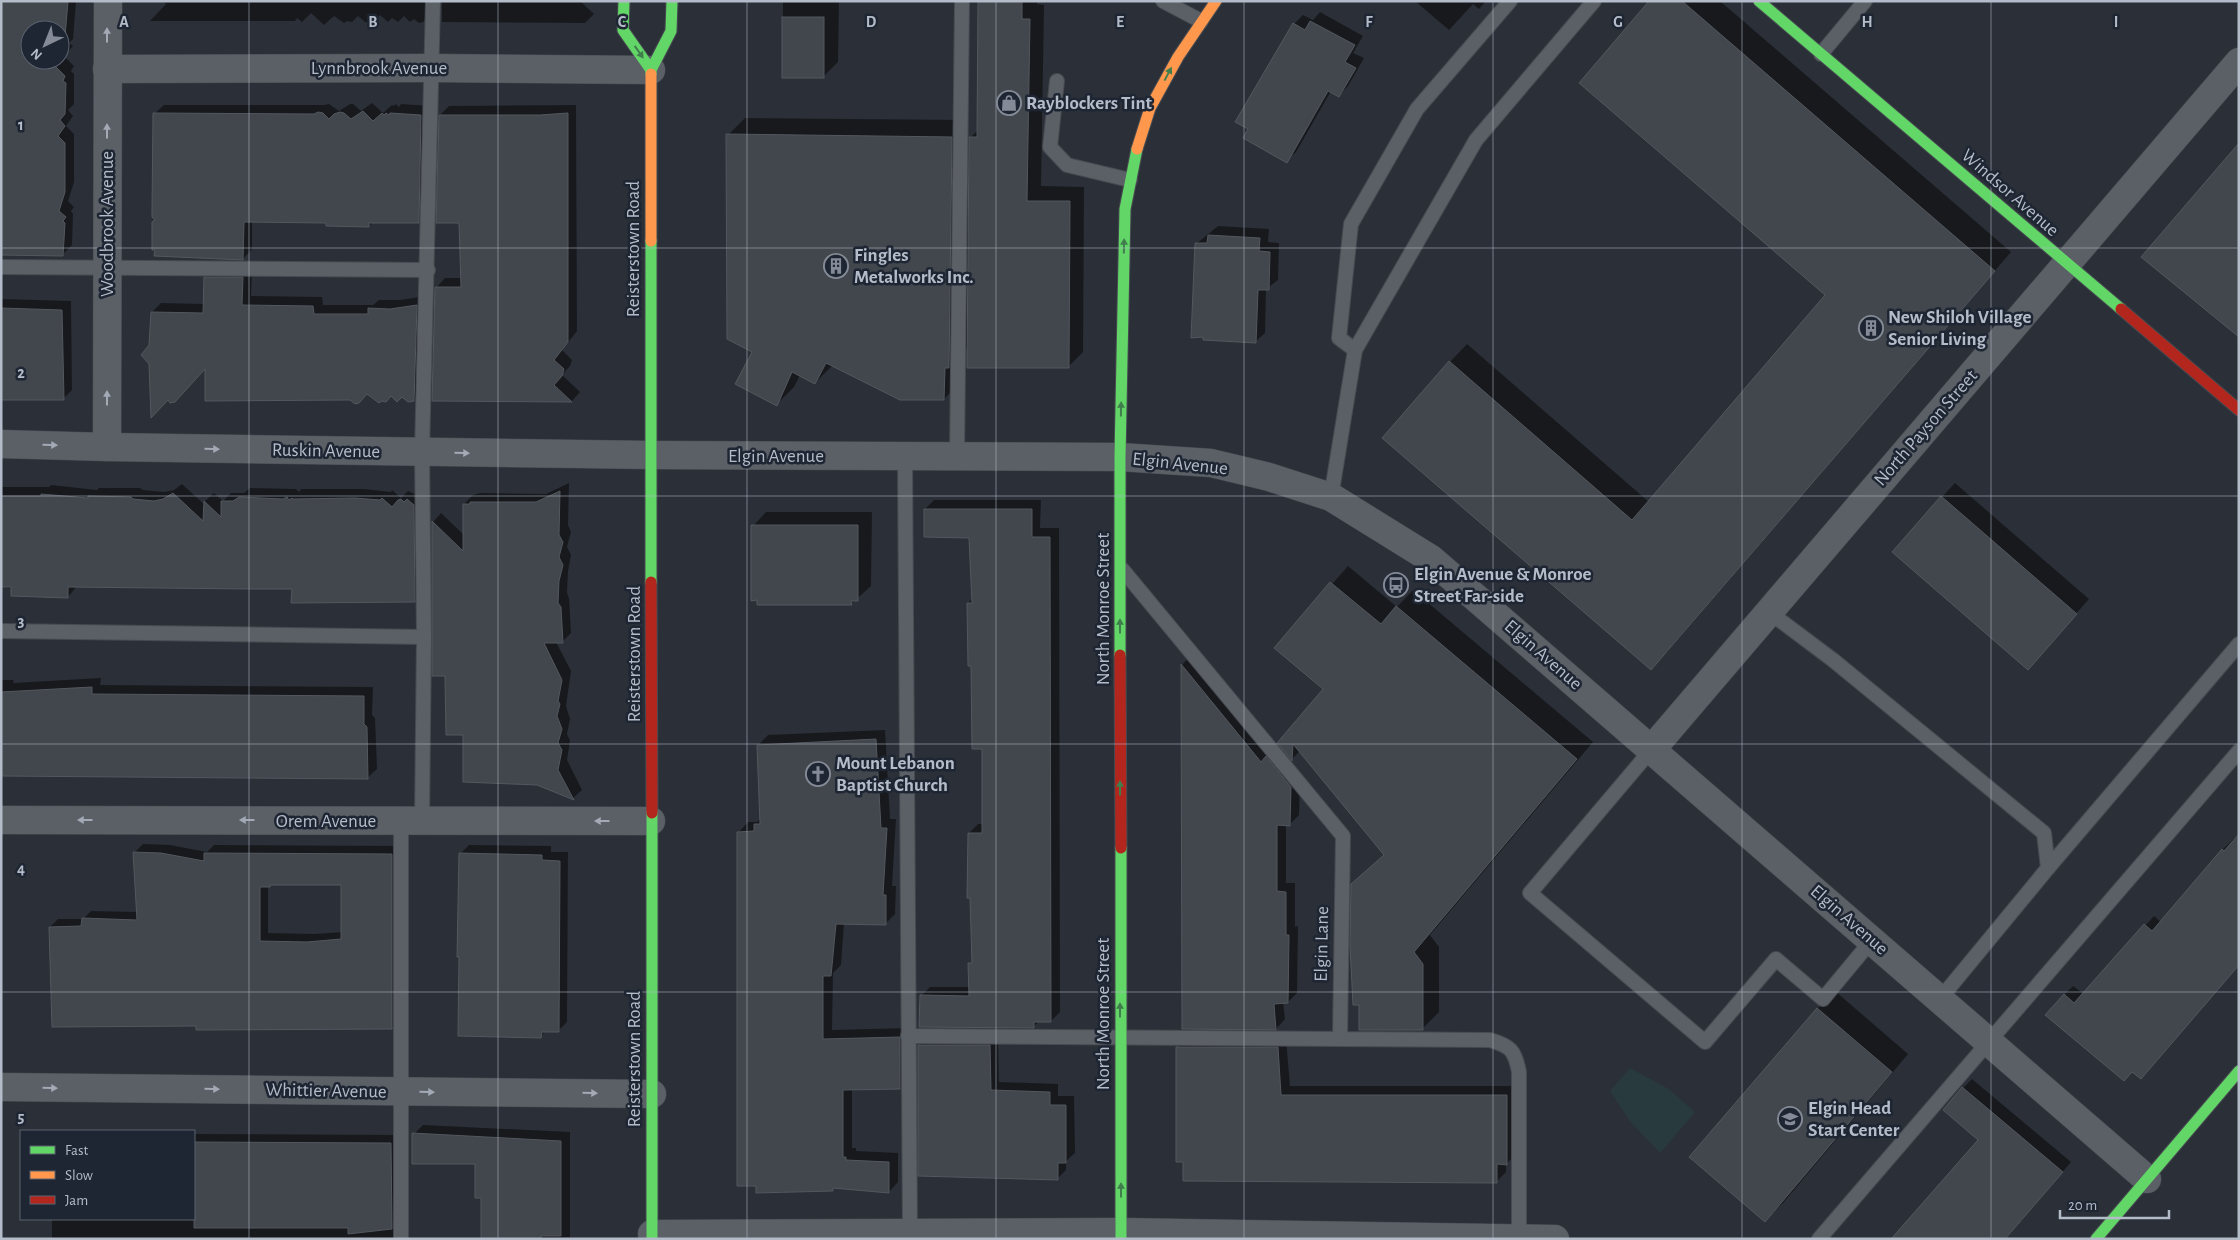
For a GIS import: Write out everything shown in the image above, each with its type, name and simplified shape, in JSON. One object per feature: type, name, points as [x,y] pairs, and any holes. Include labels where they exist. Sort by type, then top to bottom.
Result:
[{"type":"main road","points":[[624,1],[624,30],[651,70]]},
{"type":"main road","name":"Reisterstown Road","points":[[652,1236],[651,70],[672,31],[672,1]]},
{"type":"main road","name":"North Monroe Street","points":[[1121,1235],[1120,457],[1125,209],[1136,153],[1150,108],[1178,57],[1216,1]]},
{"type":"main road","name":"Windsor Avenue","points":[[1759,1],[2239,410]]},
{"type":"main road","points":[[2096,1239],[2239,1071]]},
{"type":"street","name":"Woodbrook Avenue","points":[[107,447],[108,1]]},
{"type":"street","name":"North Payson Street","points":[[1652,749],[2239,62]]},
{"type":"street","name":"Lynnbrook Avenue","points":[[107,69],[431,68],[651,70]]},
{"type":"street","name":"Ruskin Avenue","points":[[1,444],[651,455]]},
{"type":"street","name":"Elgin Avenue","points":[[651,455],[1120,457],[1211,463],[1269,477],[1331,497],[1431,559],[2147,1178]]},
{"type":"street","name":"Orem Avenue","points":[[1,820],[651,821]]},
{"type":"street","name":"Whittier Avenue","points":[[1,1087],[652,1094]]},
{"type":"street","points":[[652,1236],[1121,1235],[1519,1237],[1555,1239]]},
{"type":"lane","points":[[401,1239],[401,1092],[412,821],[424,637],[422,452],[428,270],[432,1]]},
{"type":"lane","points":[[957,456],[962,1]]},
{"type":"lane","points":[[1163,1],[1201,21]]},
{"type":"lane","points":[[1355,350],[1339,338],[1351,224],[1417,109],[1510,1]]},
{"type":"lane","points":[[1331,497],[1355,350],[1476,140],[1594,1]]},
{"type":"lane","points":[[1821,54],[1865,1]]},
{"type":"lane","points":[[1057,81],[1050,147],[1067,165],[1130,180]]},
{"type":"lane","points":[[1,267],[428,270]]},
{"type":"lane","points":[[892,1235],[908,1036],[905,456]]},
{"type":"lane","name":"Elgin Lane","points":[[1120,567],[1343,836],[1340,1039]]},
{"type":"lane","points":[[1769,612],[1833,660],[2044,833],[2048,868]]},
{"type":"lane","points":[[1,631],[424,637]]},
{"type":"lane","points":[[1940,999],[2048,868],[2239,644]]},
{"type":"lane","points":[[1652,749],[1530,893],[1705,1042],[1776,959],[1822,999],[1872,940]]},
{"type":"lane","points":[[1819,1239],[2239,751]]},
{"type":"lane","points":[[908,1036],[1490,1040],[1504,1044],[1516,1056],[1518,1072],[1519,1237]]},
{"type":"shaded area","points":[[1630,1068],[1667,1088],[1695,1112],[1660,1153],[1630,1121],[1610,1091]]},
{"type":"building","points":[[1,1],[68,1],[66,20],[20,20],[20,70],[59,70],[65,76],[63,81],[66,83],[65,114],[60,120],[65,126],[58,136],[65,143],[65,192],[59,211],[66,217],[63,221],[65,223],[63,256],[1,255]]},
{"type":"building","points":[[978,1],[1022,1],[1022,19],[1030,19],[1027,201],[1070,201],[1069,368],[967,368],[969,137],[977,137]]},
{"type":"building","name":"New Shiloh Village Senior Living","points":[[1649,1],[1682,1],[1995,271],[1651,670],[1382,438],[1449,361],[1632,520],[1825,295],[1579,83]]},
{"type":"building","points":[[782,17],[824,17],[824,78],[782,78]]},
{"type":"building","points":[[1310,21],[1355,45],[1345,62],[1356,68],[1339,97],[1328,91],[1287,163],[1243,138],[1248,129],[1235,122],[1293,23],[1305,30]]},
{"type":"building","points":[[363,111],[373,121],[382,113],[384,115],[386,113],[389,115],[390,113],[421,115],[419,223],[369,223],[369,227],[326,226],[326,223],[244,222],[243,260],[154,256],[155,250],[152,250],[152,222],[155,220],[152,217],[153,113],[314,114],[318,112],[323,113],[329,119],[334,114],[340,112],[351,119]]},
{"type":"building","points":[[568,113],[568,342],[554,360],[564,369],[562,376],[554,385],[572,402],[432,401],[435,287],[461,287],[459,223],[436,223],[439,115],[540,115]]},
{"type":"building","points":[[726,134],[952,137],[949,368],[945,368],[944,400],[900,400],[826,363],[815,384],[792,372],[777,406],[735,384],[752,352],[727,339]]},
{"type":"building","points":[[2239,143],[2239,337],[2141,257]]},
{"type":"building","points":[[1208,235],[1260,238],[1259,251],[1270,252],[1269,290],[1258,290],[1256,343],[1203,340],[1203,337],[1191,338],[1195,243],[1207,243]]},
{"type":"building","points":[[204,277],[243,277],[242,305],[313,306],[314,314],[368,314],[368,308],[390,309],[417,305],[414,401],[408,402],[402,397],[397,402],[391,396],[386,402],[382,401],[379,403],[367,394],[359,403],[355,404],[350,400],[205,401],[205,369],[175,402],[170,403],[168,400],[151,418],[149,364],[141,355],[149,345],[151,312],[203,313]]},
{"type":"building","points":[[1,308],[62,310],[64,400],[1,400]]},
{"type":"building","points":[[560,491],[559,535],[563,542],[559,557],[563,565],[559,581],[558,603],[561,607],[563,643],[544,643],[562,680],[557,716],[562,729],[558,743],[562,750],[558,770],[574,800],[537,785],[463,782],[463,735],[446,735],[445,676],[432,676],[432,521],[463,551],[463,504],[470,504],[470,502],[536,502]]},
{"type":"building","points":[[173,493],[203,521],[204,501],[221,517],[221,501],[233,501],[239,497],[283,499],[287,497],[289,500],[292,498],[355,498],[380,500],[382,498],[392,507],[398,500],[401,499],[404,502],[407,499],[414,505],[415,602],[291,603],[292,589],[68,587],[68,598],[11,596],[11,587],[1,587],[1,496],[41,496],[41,494],[88,498],[88,496],[131,497],[133,499],[154,501],[163,499]]},
{"type":"building","points":[[1941,496],[2077,614],[2028,670],[1892,552]]},
{"type":"building","points":[[924,509],[1032,509],[1032,537],[1050,537],[1051,1022],[1034,1022],[1034,1028],[919,1027],[920,995],[969,996],[968,963],[972,963],[970,898],[967,898],[968,833],[982,833],[982,749],[972,749],[971,666],[968,666],[967,603],[972,603],[969,538],[924,537]]},
{"type":"building","points":[[751,525],[858,525],[858,601],[851,601],[852,605],[757,605],[757,600],[751,601]]},
{"type":"building","points":[[1330,582],[1381,624],[1396,606],[1577,759],[1414,952],[1423,964],[1423,1030],[1359,1030],[1359,1005],[1353,1005],[1350,946],[1351,884],[1384,855],[1293,744],[1292,761],[1277,743],[1323,689],[1274,648]]},
{"type":"building","points":[[1181,664],[1261,762],[1266,756],[1291,787],[1290,826],[1277,825],[1277,891],[1286,892],[1286,935],[1289,935],[1288,1003],[1274,1004],[1276,1030],[1182,1029]]},
{"type":"building","points":[[92,687],[92,694],[364,696],[364,724],[367,727],[368,779],[1,776],[1,692]]},
{"type":"building","points":[[876,739],[881,828],[887,828],[883,895],[886,895],[886,925],[836,924],[831,976],[823,976],[823,1039],[900,1037],[900,1089],[843,1090],[843,1157],[846,1157],[846,1160],[889,1162],[889,1193],[833,1188],[833,1191],[756,1193],[756,1186],[737,1186],[737,832],[754,831],[754,824],[760,824],[757,745]]},
{"type":"building","points":[[2239,834],[2239,965],[2141,1079],[2132,1072],[2124,1081],[2045,1015],[2064,994],[2074,1003],[2144,924],[2152,931],[2222,849],[2224,851]]},
{"type":"building","points":[[133,852],[161,853],[204,861],[204,853],[392,854],[392,1029],[196,1030],[196,1026],[52,1027],[49,927],[81,926],[82,918],[137,920]],"holes":[[[270,885],[341,885],[341,939],[307,942],[260,941],[260,887],[270,887]]]},
{"type":"building","points":[[459,853],[542,855],[542,860],[560,861],[559,1032],[542,1032],[541,1038],[458,1036]]},
{"type":"building","points":[[1817,1008],[1892,1072],[1765,1222],[1689,1157]]},
{"type":"building","points":[[918,1045],[990,1045],[991,1090],[1050,1092],[1050,1105],[1066,1105],[1066,1163],[1058,1163],[1058,1180],[918,1176]]},
{"type":"building","points":[[1176,1047],[1278,1047],[1281,1095],[1507,1095],[1507,1165],[1497,1164],[1497,1183],[1183,1181],[1183,1162],[1176,1162]]},
{"type":"building","points":[[1962,1087],[2063,1172],[2005,1239],[1891,1239],[1978,1140],[1943,1110]]},
{"type":"building","points":[[412,1133],[561,1141],[561,1236],[541,1236],[541,1239],[481,1239],[481,1198],[475,1198],[475,1164],[412,1164]]},
{"type":"building","points":[[195,1142],[391,1143],[392,1229],[348,1234],[348,1228],[194,1228]]},
{"type":"traffic: fast","points":[[624,1],[623,30],[651,70]]},
{"type":"traffic: fast","points":[[651,74],[651,70],[671,31],[672,1]]},
{"type":"traffic: fast","points":[[1759,1],[2121,309]]},
{"type":"traffic: fast","points":[[1120,655],[1120,457],[1125,209],[1137,149]]},
{"type":"traffic: fast","points":[[651,241],[651,582]]},
{"type":"traffic: fast","points":[[652,813],[652,1239]]},
{"type":"traffic: fast","points":[[1121,848],[1121,1239]]},
{"type":"traffic: fast","points":[[2096,1239],[2239,1071]]},
{"type":"traffic: slow","points":[[1137,149],[1150,108],[1178,57],[1216,1]]},
{"type":"traffic: slow","points":[[651,74],[651,241]]},
{"type":"traffic: jam","points":[[2121,309],[2239,410]]},
{"type":"traffic: jam","points":[[651,582],[652,813]]},
{"type":"traffic: jam","points":[[1120,655],[1121,848]]},
{"type":"place","name":"Rayblockers Tint","points":[[1009,103]]},
{"type":"place","name":"Fingles Metalworks Inc.","points":[[836,266]]},
{"type":"place","name":"New Shiloh Village Senior Living","points":[[1871,328]]},
{"type":"place","name":"Elgin Avenue & Monroe Street Far-side","points":[[1396,585]]},
{"type":"place","name":"Mount Lebanon Baptist Church","points":[[818,774]]},
{"type":"place","name":"Elgin Head Start Center","points":[[1790,1119]]}]
